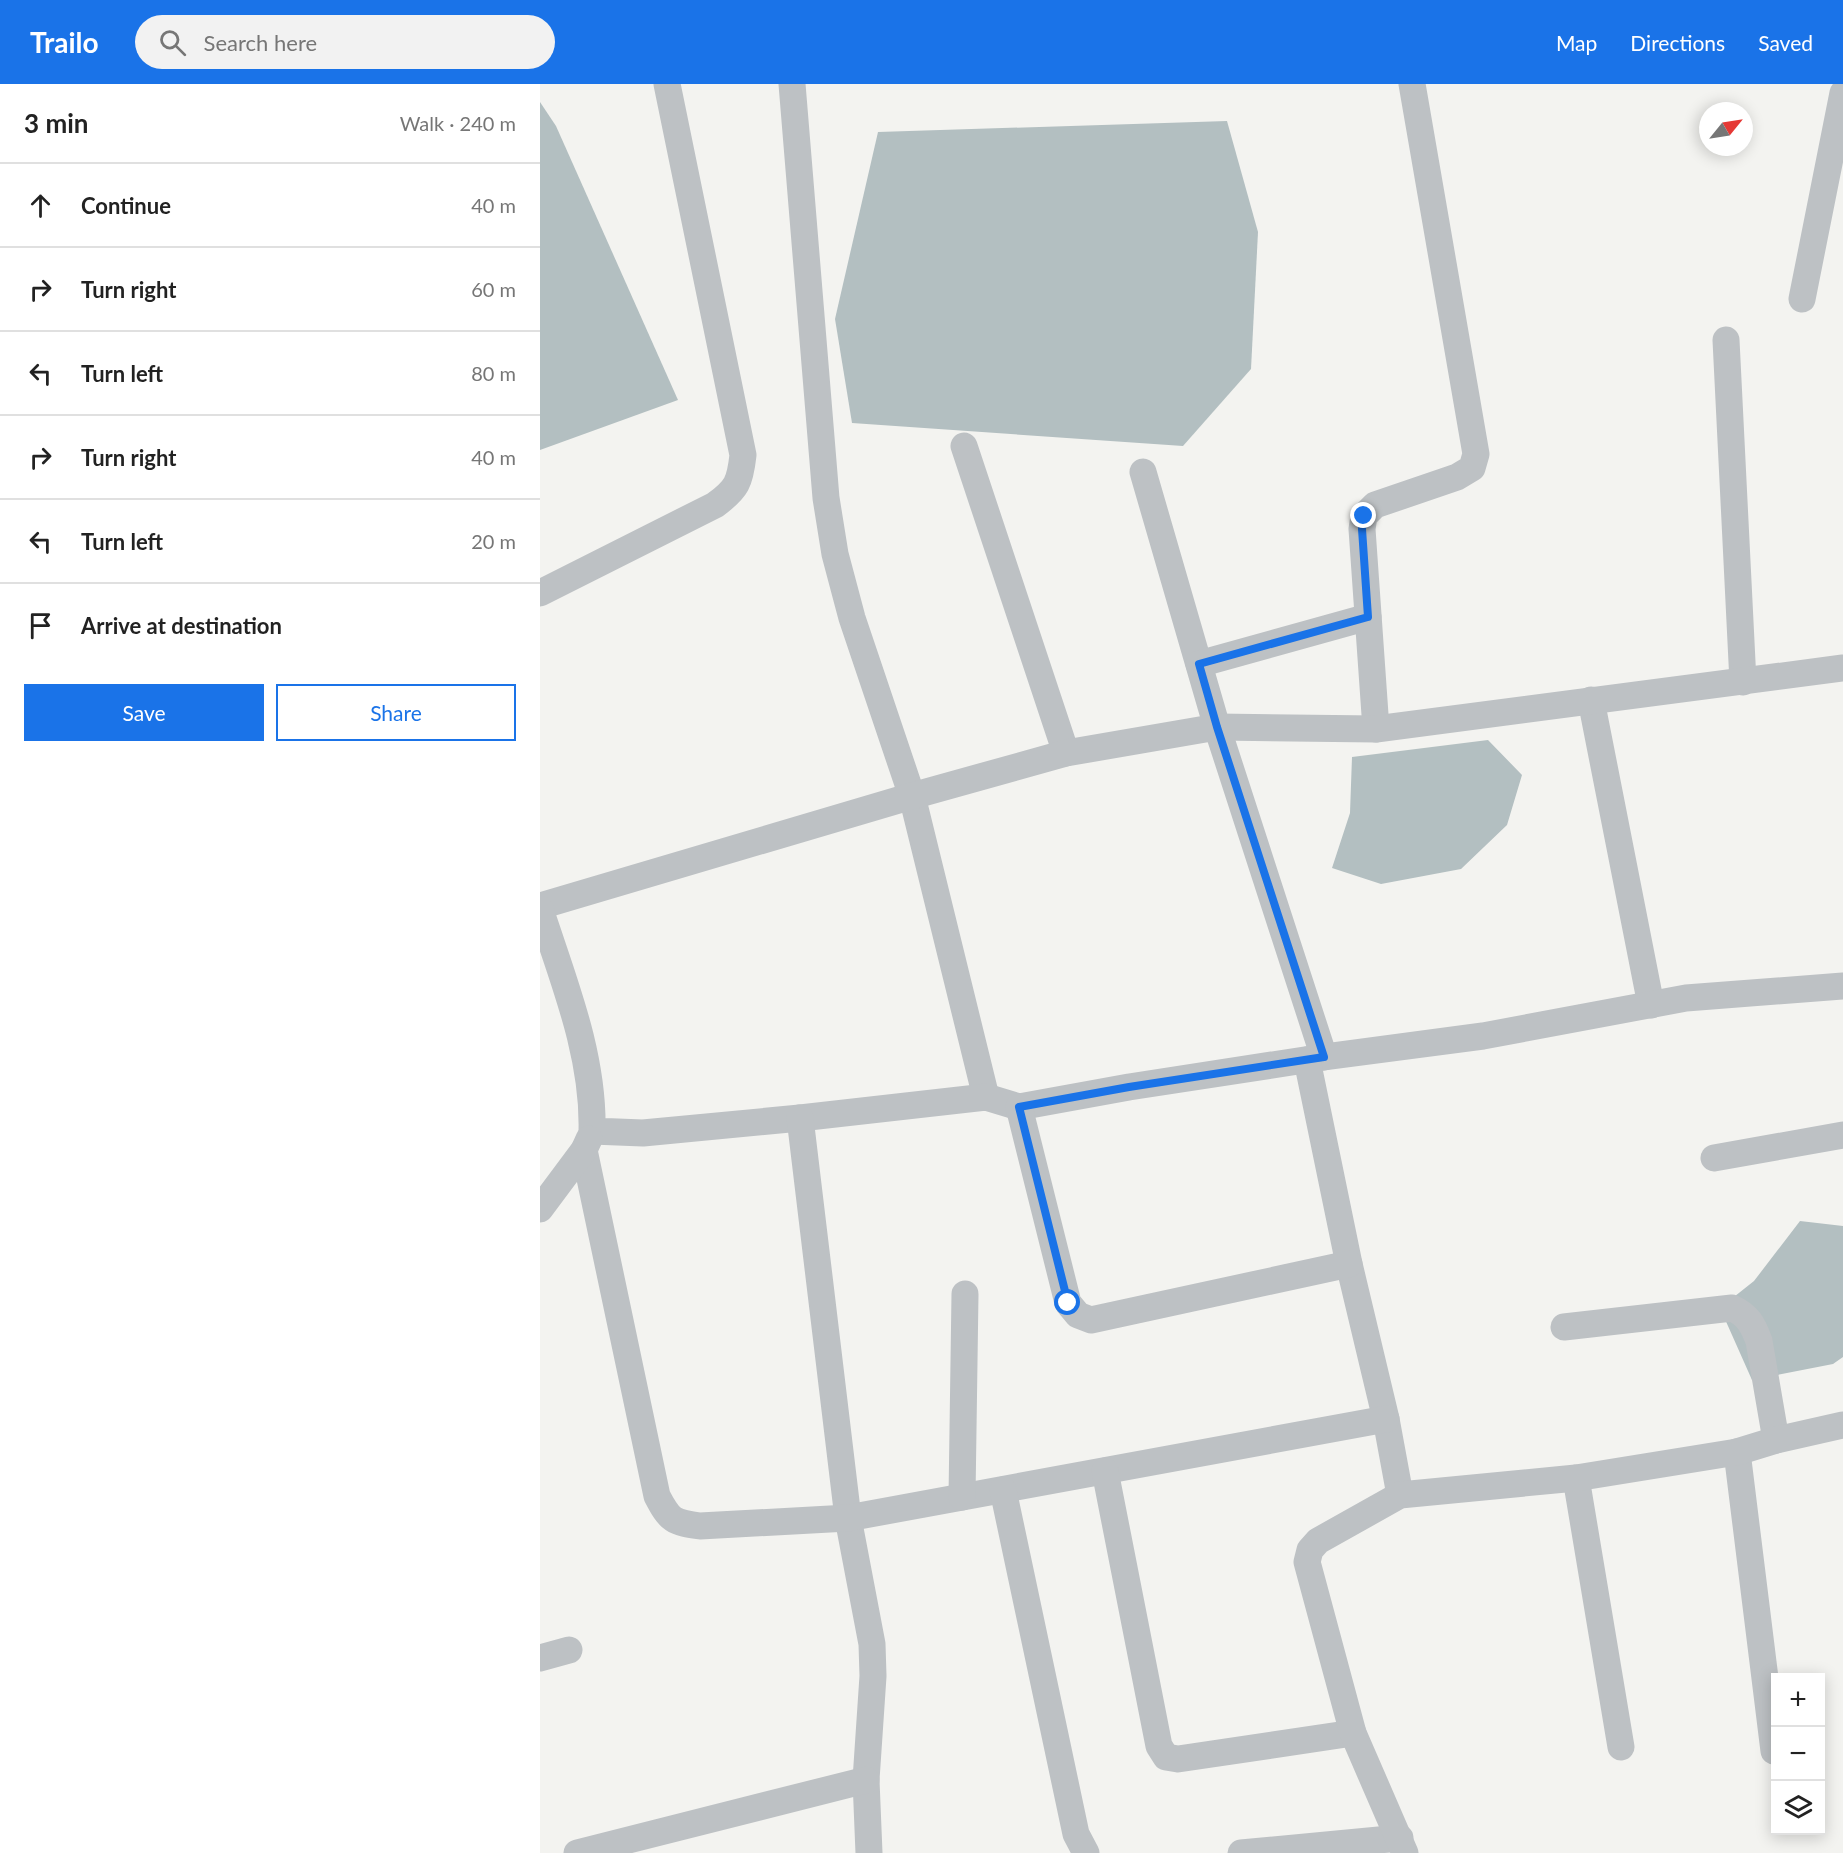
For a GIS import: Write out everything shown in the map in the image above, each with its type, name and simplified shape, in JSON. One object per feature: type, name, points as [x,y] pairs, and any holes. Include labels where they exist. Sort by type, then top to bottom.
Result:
[{"type":"street","points":[[540,593],[715,505],[732,493],[741,478],[744,455],[667,84]]},
{"type":"street","points":[[792,84],[826,498],[835,554],[852,618],[912,796],[986,1097]]},
{"type":"street","points":[[1376,729],[1362,529],[1364,516],[1375,506],[1457,477],[1472,468],[1476,454],[1412,84]]},
{"type":"street","points":[[1802,299],[1843,93]]},
{"type":"street","points":[[1726,340],[1743,682]]},
{"type":"street","points":[[964,446],[1066,753]]},
{"type":"street","points":[[1143,472],[1315,1058],[1349,1264],[1386,1419],[1400,1496]]},
{"type":"street","points":[[1199,664],[1368,617]]},
{"type":"street","points":[[1386,1419],[848,1518],[700,1526],[679,1523],[667,1515],[657,1496],[588,1140],[593,1106],[579,1028],[540,907],[912,796],[1066,753],[1217,727],[1376,729],[1843,668]]},
{"type":"street","points":[[1591,700],[1651,1005]]},
{"type":"street","points":[[540,1209],[588,1140],[643,1132],[800,1118],[986,1097],[1019,1107],[1315,1058],[1483,1036],[1713,995],[1843,986]]},
{"type":"street","points":[[1019,1107],[1068,1303],[1077,1315],[1091,1320],[1349,1264]]},
{"type":"street","points":[[800,1118],[848,1518],[872,1644],[873,1677],[866,1780],[869,1853]]},
{"type":"street","points":[[1714,1158],[1843,1135]]},
{"type":"street","points":[[962,1497],[965,1294]]},
{"type":"street","points":[[1564,1327],[1732,1308],[1745,1314],[1754,1327],[1759,1341],[1776,1440]]},
{"type":"street","points":[[1241,1853],[1402,1845],[1353,1734],[1307,1562],[1310,1550],[1318,1541],[1400,1496],[1576,1478],[1737,1452],[1776,1440],[1843,1425]]},
{"type":"street","points":[[1737,1452],[1771,1727]]},
{"type":"street","points":[[1105,1471],[1158,1746],[1166,1757],[1178,1759],[1353,1734]]},
{"type":"street","points":[[1576,1478],[1621,1747]]},
{"type":"street","points":[[1003,1490],[1076,1834],[1086,1853]]},
{"type":"street","points":[[540,1658],[569,1650]]},
{"type":"street","points":[[577,1853],[866,1780]]},
{"type":"shaded area","points":[[540,102],[556,126],[678,400],[540,450]]},
{"type":"shaded area","points":[[1227,121],[1258,232],[1251,369],[1183,446],[852,423],[835,319],[878,132]]},
{"type":"shaded area","points":[[1488,740],[1522,775],[1507,825],[1461,869],[1381,884],[1332,868],[1350,813],[1352,757]]},
{"type":"shaded area","points":[[1800,1221],[1843,1226],[1843,1357],[1833,1364],[1752,1380],[1720,1308],[1754,1281]]},
{"type":"route","points":[[1068,1303],[1019,1107],[1129,1087],[1324,1057],[1217,727],[1199,664],[1368,617],[1362,529],[1364,516]]}]
